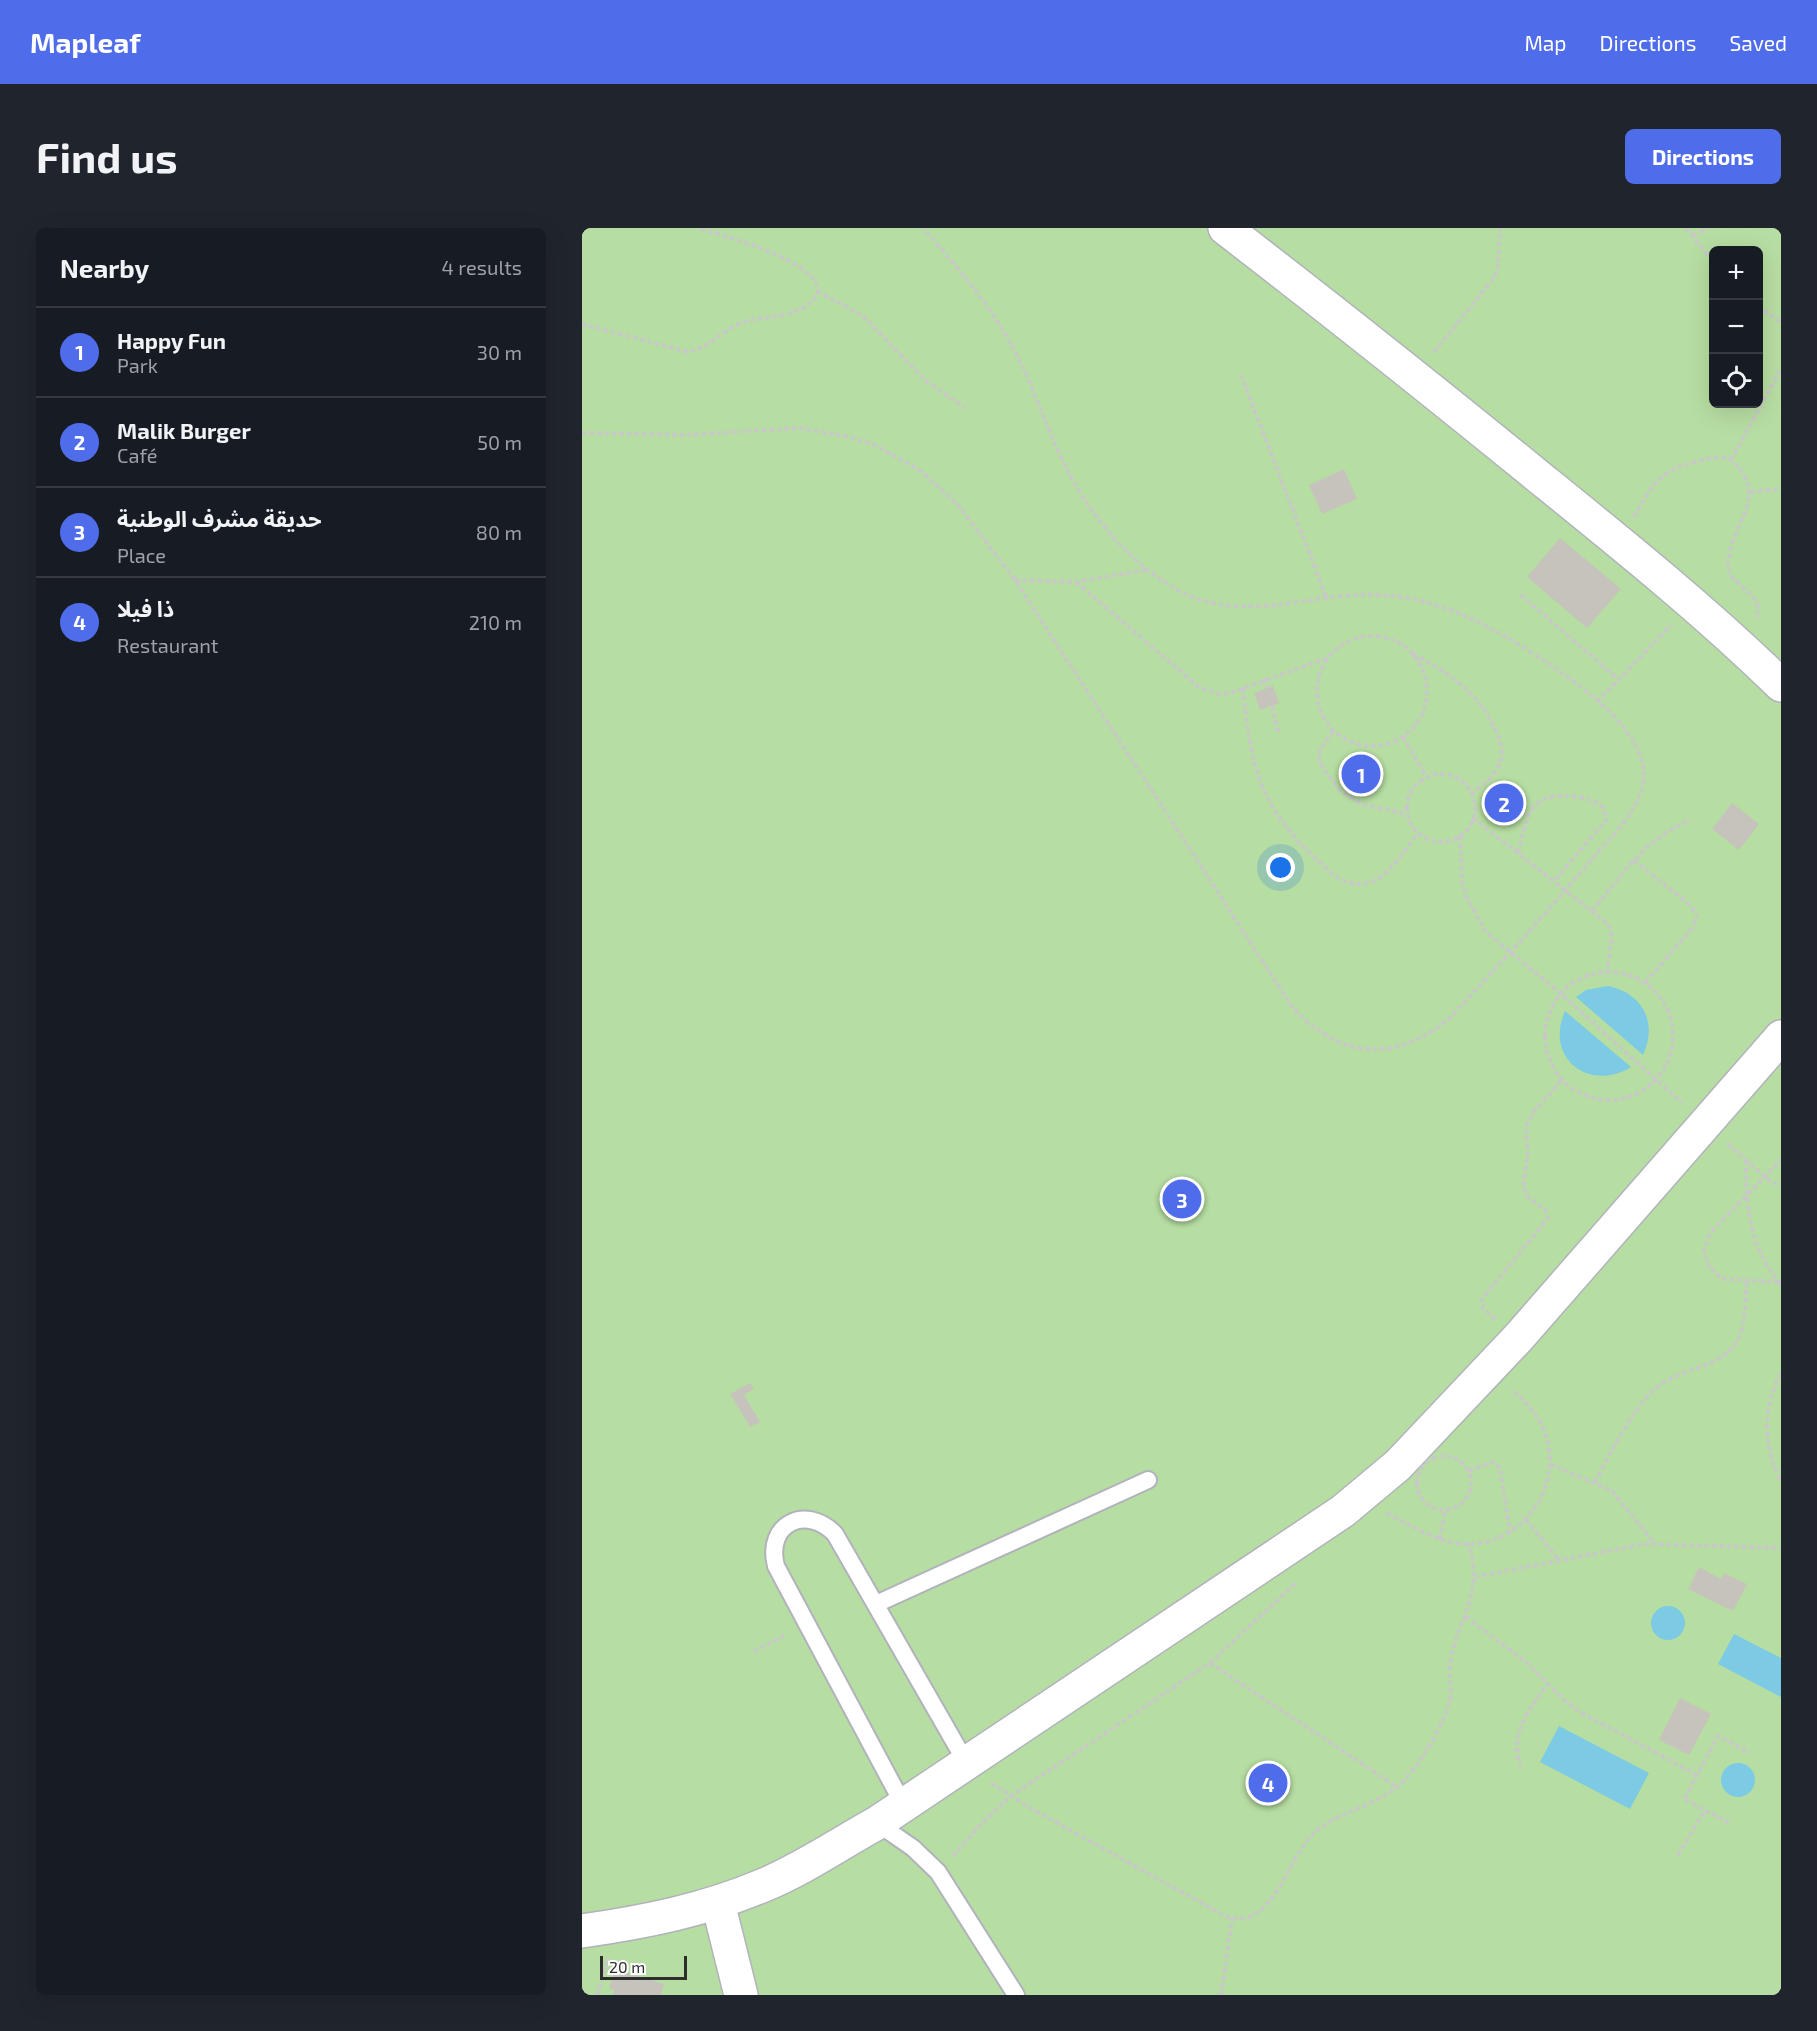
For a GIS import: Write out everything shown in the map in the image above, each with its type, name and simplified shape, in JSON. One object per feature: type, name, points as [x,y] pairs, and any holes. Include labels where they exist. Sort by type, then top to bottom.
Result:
[{"type":"street","points":[[1225,228],[1414,375],[1619,542],[1693,603],[1781,685]]},
{"type":"street","points":[[582,1931],[651,1920],[718,1903],[765,1885],[876,1823],[1374,1510],[1398,1465],[1519,1337],[1781,1037]]},
{"type":"street","points":[[718,1903],[741,1995]]},
{"type":"lane","points":[[876,1604],[1148,1480]]},
{"type":"lane","points":[[903,1804],[776,1566],[773,1554],[774,1541],[780,1531],[790,1523],[802,1519],[815,1519],[835,1534],[967,1764]]},
{"type":"lane","points":[[876,1823],[913,1848],[938,1872],[1016,1995]]},
{"type":"path","points":[[582,324],[688,352],[705,347],[722,333],[747,321],[783,315],[805,307],[815,297],[817,291],[813,277],[782,257],[754,244],[698,228]]},
{"type":"path","points":[[582,433],[687,435],[799,428],[850,436],[899,457],[940,488],[959,506],[1015,580],[1293,1008],[1311,1026],[1333,1040],[1357,1048],[1383,1050],[1408,1045],[1431,1034],[1450,1017],[1566,890],[1632,812],[1642,792],[1644,770],[1639,749],[1627,730],[1597,702],[1542,659],[1459,612],[1419,600],[1379,594],[1254,607],[1226,605],[1198,598],[1172,587],[1146,569],[1126,553],[1088,505],[1055,445],[1029,380],[1011,345],[968,279],[923,228]]},
{"type":"path","points":[[1414,375],[1494,278],[1499,260],[1500,228]]},
{"type":"path","points":[[1686,228],[1709,258]]},
{"type":"path","points":[[1693,236],[1708,228]]},
{"type":"path","points":[[817,291],[862,315],[926,381],[964,408]]},
{"type":"path","points":[[1763,309],[1781,322]]},
{"type":"path","points":[[1731,460],[1781,369]]},
{"type":"path","points":[[1241,375],[1327,599]]},
{"type":"path","points":[[1619,542],[1655,482],[1662,475],[1680,466],[1710,458],[1731,460],[1746,477],[1750,492],[1728,568],[1733,579],[1754,595],[1758,608],[1755,621],[1737,643]]},
{"type":"path","points":[[1750,492],[1781,489]]},
{"type":"path","points":[[1015,580],[1076,582],[1146,569]]},
{"type":"path","points":[[1076,582],[1199,687],[1219,694],[1327,657],[1339,646],[1353,639],[1369,636],[1385,637],[1400,643],[1412,653],[1454,677],[1486,711],[1502,750],[1497,770],[1472,793]]},
{"type":"path","points":[[1521,595],[1619,680]]},
{"type":"path","points":[[1597,702],[1693,603]]},
{"type":"path","points":[[1327,657],[1318,679],[1317,703],[1323,718],[1333,731],[1348,742],[1366,747],[1386,745],[1403,737],[1415,727],[1423,713],[1427,698],[1422,666],[1412,653]]},
{"type":"path","points":[[1265,678],[1267,688]]},
{"type":"path","points":[[1243,687],[1249,745],[1265,795],[1278,819],[1295,840],[1334,876],[1355,884],[1377,879],[1418,833]]},
{"type":"path","points":[[1272,706],[1279,735]]},
{"type":"path","points":[[1333,731],[1320,750],[1320,762],[1340,791],[1362,804],[1407,814]]},
{"type":"path","points":[[1403,737],[1426,776]]},
{"type":"path","points":[[1447,774],[1457,778],[1472,793],[1475,805],[1473,818],[1460,836],[1439,842],[1418,833],[1407,814],[1410,792],[1426,776],[1447,774]]},
{"type":"path","points":[[1518,853],[1532,807],[1545,797],[1582,797],[1604,808],[1606,820],[1554,881]]},
{"type":"path","points":[[1473,818],[1592,911],[1611,930],[1612,943],[1607,972]]},
{"type":"path","points":[[1592,911],[1634,860],[1659,835],[1691,820]]},
{"type":"path","points":[[1460,836],[1462,882],[1471,908],[1485,931],[1560,993],[1775,1185],[1781,1184]]},
{"type":"path","points":[[1634,860],[1691,906],[1697,917],[1692,928],[1646,983]]},
{"type":"path","points":[[1607,972],[1634,977],[1646,983],[1659,996],[1668,1012],[1673,1029],[1672,1047],[1666,1065],[1643,1091],[1626,1098],[1609,1100],[1583,1095],[1562,1080],[1551,1064],[1545,1046],[1545,1027],[1550,1009],[1560,993],[1574,982],[1590,974],[1607,972]]},
{"type":"path","points":[[1519,1337],[1486,1311],[1481,1304],[1482,1299],[1548,1218],[1545,1210],[1528,1197],[1522,1186],[1528,1153],[1526,1127],[1534,1111],[1562,1080]]},
{"type":"path","points":[[1746,1159],[1748,1220],[1755,1242],[1780,1283]]},
{"type":"path","points":[[1780,1283],[1731,1282],[1715,1274],[1709,1267],[1704,1250],[1710,1233],[1781,1160]]},
{"type":"path","points":[[1595,1482],[1645,1398],[1673,1376],[1714,1362],[1734,1347],[1743,1324],[1747,1282]]},
{"type":"path","points":[[1374,1510],[1439,1539],[1469,1544],[1497,1538],[1526,1520],[1544,1494],[1550,1464],[1549,1448],[1539,1419],[1491,1368]]},
{"type":"path","points":[[1781,1374],[1772,1396],[1767,1435],[1770,1455],[1781,1481]]},
{"type":"path","points":[[1453,1456],[1463,1462],[1469,1471],[1471,1492],[1465,1501],[1446,1510],[1435,1509],[1419,1495],[1416,1484],[1424,1464],[1432,1458],[1453,1456]]},
{"type":"path","points":[[1469,1471],[1487,1463],[1497,1464],[1500,1468],[1510,1532]]},
{"type":"path","points":[[1550,1464],[1595,1482],[1619,1498],[1655,1544]]},
{"type":"path","points":[[1439,1539],[1446,1510]]},
{"type":"path","points":[[1526,1520],[1560,1561]]},
{"type":"path","points":[[967,1764],[1011,1796],[1232,1919],[1248,1919],[1262,1911],[1300,1849],[1313,1834],[1328,1822],[1397,1787],[1407,1778],[1446,1714],[1450,1693],[1450,1659],[1474,1594],[1475,1577],[1469,1544]]},
{"type":"path","points":[[1475,1577],[1655,1544],[1781,1548]]},
{"type":"path","points":[[938,1872],[983,1822],[1011,1796],[1210,1663],[1303,1576]]},
{"type":"path","points":[[1466,1617],[1527,1664],[1580,1712],[1697,1775]]},
{"type":"path","points":[[754,1652],[806,1623]]},
{"type":"path","points":[[1210,1663],[1397,1787]]},
{"type":"path","points":[[1521,1767],[1516,1750],[1518,1732],[1547,1683]]},
{"type":"path","points":[[1729,1823],[1684,1799],[1718,1736],[1750,1753]]},
{"type":"path","points":[[1678,1855],[1705,1810]]},
{"type":"path","points":[[1221,1995],[1232,1919]]},
{"type":"green space","points":[[582,228],[1781,228],[1781,1995],[582,1995]]},
{"type":"water","points":[[1608,986],[1630,995],[1644,1011],[1649,1032],[1643,1055],[1576,997],[1586,990]]},
{"type":"water","points":[[1565,1011],[1631,1067],[1615,1074],[1600,1076],[1586,1073],[1574,1066],[1566,1056],[1561,1043],[1560,1028]]},
{"type":"water","points":[[1668,1606],[1680,1611],[1685,1623],[1680,1635],[1668,1640],[1656,1635],[1651,1623],[1656,1611]]},
{"type":"water","points":[[1734,1634],[1781,1658],[1781,1697],[1718,1664]]},
{"type":"water","points":[[1559,1726],[1649,1773],[1630,1809],[1540,1762]]},
{"type":"water","points":[[1738,1763],[1750,1768],[1755,1780],[1750,1792],[1738,1797],[1726,1792],[1721,1780],[1726,1768]]},
{"type":"building","points":[[1344,469],[1357,499],[1322,514],[1309,485]]},
{"type":"building","points":[[1560,538],[1621,589],[1587,628],[1527,577]]},
{"type":"building","points":[[1273,686],[1279,703],[1260,710],[1254,693]]},
{"type":"building","points":[[1732,803],[1759,824],[1739,850],[1712,829]]},
{"type":"building","points":[[750,1383],[754,1389],[744,1395],[760,1422],[750,1427],[730,1394]]},
{"type":"building","points":[[1699,1567],[1721,1579],[1724,1573],[1747,1584],[1733,1611],[1688,1589]]},
{"type":"building","points":[[1680,1698],[1711,1714],[1689,1755],[1659,1740]]},
{"type":"building","points":[[615,1969],[664,1984],[661,1995],[613,1995],[614,1990],[609,1988]]},
{"type":"place","name":"Happy Fun","points":[[1361,774]]},
{"type":"place","name":"Malik Burger","points":[[1504,803]]},
{"type":"place","name":"حديقة مشرف الوطنية","points":[[1182,1199]]},
{"type":"place","name":"ذا فيلا","points":[[1268,1783]]}]
